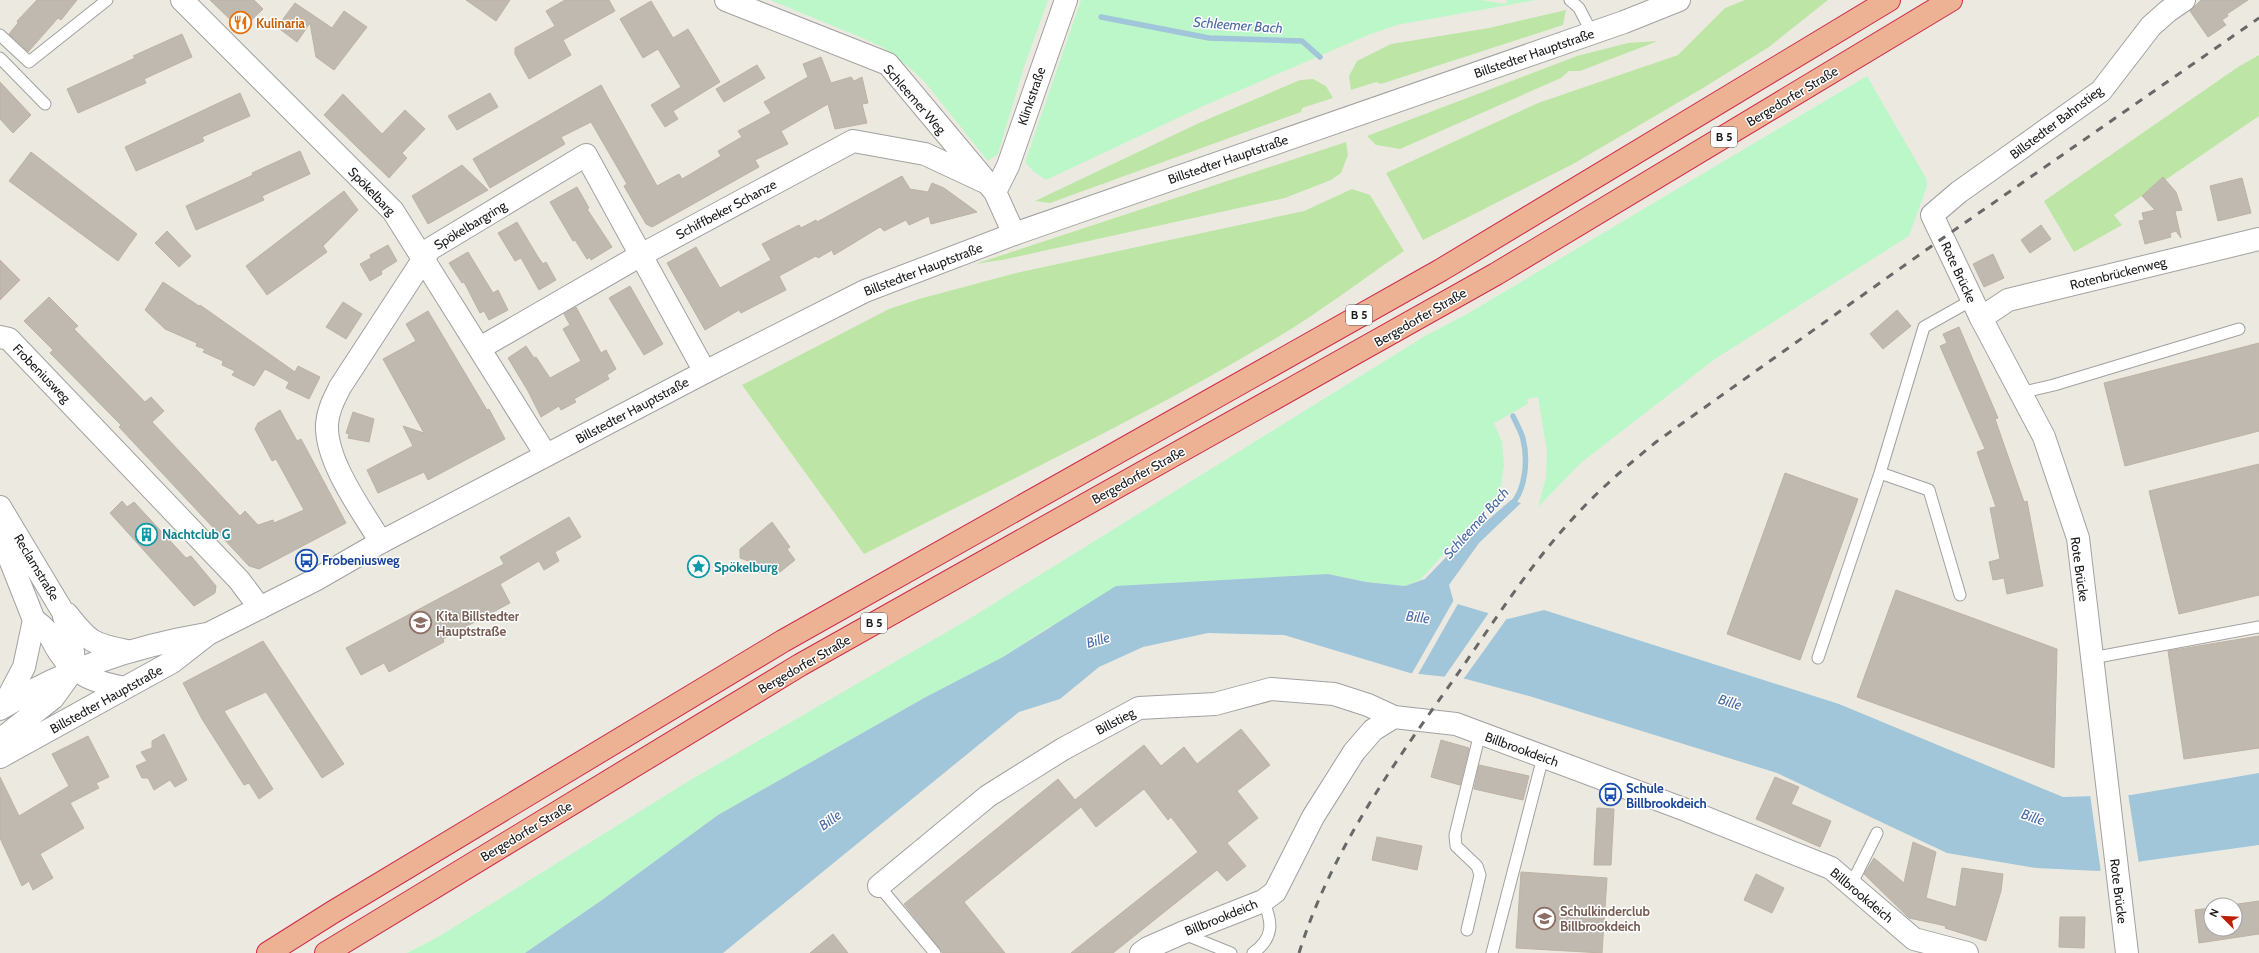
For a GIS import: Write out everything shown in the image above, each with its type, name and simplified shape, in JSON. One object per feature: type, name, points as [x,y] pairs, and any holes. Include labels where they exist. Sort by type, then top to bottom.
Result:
[{"type":"highway","name":"B 5","points":[[268,953],[339,908],[783,641],[1441,270],[1889,0]]},
{"type":"highway","name":"Bergedorfer Straße","points":[[326,953],[800,665],[1496,274],[1951,0]]},
{"type":"street","name":"Spökelbarg","points":[[182,0],[393,211],[425,259],[546,455]]},
{"type":"street","name":"Schleemer Weg","points":[[726,0],[888,64],[990,187],[1014,234]]},
{"type":"street","name":"Klinkstraße","points":[[990,187],[1008,166],[1066,0]]},
{"type":"street","name":"Billstedter Hauptstraße","points":[[0,757],[172,662],[208,634],[260,608],[546,455],[865,291],[1014,234],[1592,32],[1679,0]]},
{"type":"street","name":"Billstedter Bahnstieg","points":[[1932,215],[1958,192],[2101,91],[2151,26],[2168,11],[2184,0]]},
{"type":"street","name":"Schiffbeker Schanze","points":[[480,348],[641,255],[853,141],[925,154],[990,187]]},
{"type":"street","name":"Spökelbargring","points":[[381,542],[334,462],[328,442],[328,424],[331,404],[340,387],[425,259],[430,249],[586,155],[705,372]]},
{"type":"street","name":"Rote Brücke","points":[[1932,215],[1976,309],[2044,438],[2078,538],[2127,953]]},
{"type":"street","name":"Rotenbrückenweg","points":[[1976,309],[2259,238]]},
{"type":"street","name":"Frobeniusweg","points":[[0,337],[10,339],[240,580],[260,608]]},
{"type":"street","name":"Reclamstraße","points":[[0,507],[61,607],[83,635],[98,645],[128,652]]},
{"type":"street","name":"Reclamstraße","points":[[0,534],[34,620],[46,629],[58,651],[74,669],[96,682],[125,688]]},
{"type":"street","name":"Reclamstraße","points":[[61,607],[70,637],[74,669]]},
{"type":"street","points":[[1,708],[15,688],[24,667],[34,620]]},
{"type":"street","name":"Billstedter Hauptstraße","points":[[1,708],[74,669],[168,641],[208,634]]},
{"type":"street","points":[[0,740],[53,698],[74,669]]},
{"type":"street","name":"Billstieg","points":[[879,886],[988,796],[1063,749],[1139,708],[1215,704],[1271,689],[1334,694],[1368,704],[1394,717]]},
{"type":"street","name":"Billbrookdeich","points":[[1141,953],[1148,948],[1182,933],[1263,901],[1275,892],[1313,817],[1354,752],[1373,730],[1394,717],[1456,724],[1543,756],[1831,868],[1914,939],[1967,953]]},
{"type":"lane","points":[[0,35],[29,62],[107,0]]},
{"type":"lane","points":[[1570,0],[1579,8],[1592,32]]},
{"type":"lane","points":[[0,58],[45,104]]},
{"type":"lane","points":[[1818,658],[1880,473],[1924,327],[1976,309]]},
{"type":"lane","points":[[2020,393],[2054,385],[2239,329]]},
{"type":"lane","points":[[1880,473],[1930,490],[1960,595]]},
{"type":"lane","points":[[2092,658],[2259,627]]},
{"type":"lane","points":[[1467,930],[1480,875],[1477,866],[1456,846],[1455,835],[1480,733]]},
{"type":"lane","points":[[1492,953],[1543,756]]},
{"type":"lane","points":[[1851,885],[1877,833]]},
{"type":"lane","points":[[879,886],[935,953]]},
{"type":"lane","points":[[1253,953],[1267,939],[1269,931],[1271,918],[1263,901]]},
{"type":"lane","points":[[1182,933],[1230,953]]},
{"type":"green space","points":[[770,0],[1048,0],[1024,67],[998,154],[988,161],[924,81],[884,48]]},
{"type":"green space","points":[[1081,0],[1481,0],[1505,4],[1508,0],[1536,0],[1397,25],[1368,35],[1201,107],[1046,180],[1034,172],[1025,162]]},
{"type":"green space","points":[[1745,0],[1828,0],[1769,47],[1703,88],[1573,164],[1423,240],[1386,173],[1538,103],[1678,55],[1725,8]]},
{"type":"green space","points":[[1566,10],[1563,25],[1381,84],[1376,82],[1351,90],[1349,76],[1357,61],[1391,44],[1489,28]]},
{"type":"green space","points":[[1658,41],[1580,71],[1569,71],[1561,78],[1400,149],[1376,145],[1367,136],[1577,56],[1628,43]]},
{"type":"green space","points":[[2259,55],[2259,116],[2114,215],[2122,225],[2074,252],[2044,201],[2238,67]]},
{"type":"green space","points":[[1867,76],[1926,178],[1927,186],[1909,236],[1715,359],[1582,462],[1538,507],[1546,477],[1547,452],[1538,397],[1527,399],[1528,404],[1494,423],[1502,442],[1504,465],[1500,492],[1420,580],[1405,586],[1366,582],[1328,574],[1049,627],[1003,657],[924,698],[718,815],[602,900],[525,953],[407,953],[438,937],[687,782],[969,619],[1425,336],[1467,314]]},
{"type":"green space","points":[[1313,79],[1326,86],[1333,98],[1302,108],[1301,112],[1050,203],[1035,201],[1199,123],[1300,80]]},
{"type":"green space","points":[[1346,142],[1348,155],[1341,173],[1331,180],[1285,198],[1002,260],[975,264]]},
{"type":"green space","points":[[1352,189],[1370,195],[1404,251],[1310,317],[1177,395],[864,554],[742,385],[889,309],[919,299],[1016,273],[1304,211]]},
{"type":"water","name":"Bille","points":[[1511,500],[1521,503],[1479,543],[1449,585],[1454,603],[1508,619],[1544,610],[1839,704],[2063,797],[2131,795],[2259,773],[2259,845],[2143,861],[2098,871],[2036,868],[1947,853],[1777,773],[1529,696],[1466,679],[1410,673],[1284,635],[1208,633],[1143,647],[1099,667],[1060,699],[1019,712],[723,953],[525,953],[602,900],[718,815],[924,698],[1003,657],[1116,586],[1328,574],[1366,582],[1405,586],[1425,579],[1453,550]]},
{"type":"pier","points":[[1455,598],[1455,601],[1459,602],[1417,676],[1411,675]]},
{"type":"pier","points":[[1490,611],[1508,617],[1462,681],[1443,679]]},
{"type":"pier","points":[[2128,793],[2139,864],[2101,873],[2090,794]]},
{"type":"building","points":[[37,0],[77,0],[61,20],[58,18],[28,52],[9,34],[18,23],[17,21]]},
{"type":"building","points":[[210,0],[254,0],[263,9],[241,30]]},
{"type":"building","points":[[466,0],[510,0],[496,21]]},
{"type":"building","points":[[565,0],[609,0],[615,11],[563,40],[571,55],[529,79],[515,54],[515,48],[555,26],[546,11]]},
{"type":"building","points":[[2201,0],[2248,0],[2227,14],[2228,16],[2222,20],[2226,25],[2208,37],[2190,11]]},
{"type":"building","points":[[651,1],[673,38],[688,29],[720,82],[673,111],[678,119],[665,127],[651,105],[681,87],[658,49],[643,58],[620,19]]},
{"type":"building","points":[[295,3],[332,28],[344,11],[367,27],[334,70],[316,57],[310,23],[297,42],[277,27]]},
{"type":"building","points":[[182,34],[192,57],[144,79],[146,83],[78,113],[67,89],[135,58],[133,56]]},
{"type":"building","points":[[821,57],[831,83],[851,77],[854,81],[862,77],[868,103],[862,104],[867,123],[835,129],[828,104],[781,131],[788,144],[755,160],[759,167],[652,227],[646,224],[624,186],[627,184],[591,122],[561,137],[565,144],[490,188],[473,159],[601,85],[657,186],[679,174],[682,179],[721,156],[718,151],[742,137],[738,131],[771,113],[764,102],[808,77],[803,64]]},
{"type":"building","points":[[757,65],[765,78],[724,102],[716,89]]},
{"type":"building","points":[[0,82],[31,115],[13,133],[0,119]]},
{"type":"building","points":[[240,93],[250,116],[202,137],[204,141],[136,171],[125,147]]},
{"type":"building","points":[[490,93],[498,107],[457,130],[448,116]]},
{"type":"building","points":[[343,94],[382,134],[405,110],[425,129],[402,153],[407,158],[389,178],[324,115]]},
{"type":"building","points":[[300,151],[310,174],[262,196],[264,200],[196,230],[186,206]]},
{"type":"building","points":[[31,152],[137,234],[118,261],[9,181]]},
{"type":"building","points":[[462,165],[488,190],[428,224],[412,196]]},
{"type":"building","points":[[902,176],[910,189],[928,192],[932,183],[944,188],[977,212],[931,224],[929,216],[909,225],[906,220],[884,231],[880,227],[834,255],[832,250],[818,258],[816,256],[779,276],[786,290],[741,313],[739,310],[705,330],[667,263],[696,247],[720,288],[771,260],[762,244],[799,225],[801,228],[816,220],[817,222]]},
{"type":"building","points":[[2163,177],[2176,192],[2182,210],[2175,211],[2181,238],[2176,231],[2170,233],[2171,237],[2145,244],[2139,221],[2144,220],[2142,213],[2155,210],[2142,196]]},
{"type":"building","points":[[2242,178],[2251,213],[2218,221],[2210,186]]},
{"type":"building","points":[[577,187],[589,208],[587,209],[612,247],[591,260],[590,257],[587,259],[575,240],[573,241],[550,202]]},
{"type":"building","points":[[344,191],[358,210],[323,246],[327,252],[267,295],[246,266]]},
{"type":"building","points":[[517,222],[538,257],[543,264],[546,262],[556,280],[539,290],[521,258],[515,261],[498,233]]},
{"type":"building","points":[[2041,225],[2051,239],[2030,253],[2021,240]]},
{"type":"building","points":[[167,231],[191,256],[179,267],[155,243]]},
{"type":"building","points":[[388,245],[397,261],[381,271],[382,274],[370,281],[360,264],[371,258],[370,255]]},
{"type":"building","points":[[468,252],[493,293],[498,290],[508,310],[489,320],[484,311],[480,313],[464,282],[462,283],[449,263]]},
{"type":"building","points":[[1993,254],[2004,278],[1984,287],[1973,264]]},
{"type":"building","points":[[0,260],[20,280],[0,300]]},
{"type":"building","points":[[163,282],[199,306],[200,305],[295,372],[298,366],[320,377],[309,399],[286,388],[289,382],[265,369],[254,386],[232,375],[235,371],[222,365],[223,361],[203,352],[205,349],[196,346],[197,343],[165,329],[145,310]]},
{"type":"building","points":[[630,286],[663,344],[644,355],[609,298]]},
{"type":"building","points":[[49,297],[78,326],[74,329],[145,402],[151,397],[164,411],[152,422],[240,516],[245,511],[258,525],[273,520],[274,523],[304,510],[276,459],[272,461],[255,429],[258,423],[280,410],[297,441],[301,439],[346,523],[259,569],[249,566],[119,427],[121,425],[50,353],[53,350],[24,321]]},
{"type":"building","points":[[343,302],[362,314],[346,339],[326,327]]},
{"type":"building","points":[[576,307],[601,353],[606,350],[616,369],[607,375],[609,379],[574,399],[576,402],[561,410],[559,406],[541,417],[528,391],[508,358],[526,346],[534,358],[536,357],[550,378],[581,361],[563,329],[570,325],[564,314]]},
{"type":"building","points":[[1897,310],[1911,326],[1883,349],[1870,334]]},
{"type":"building","points":[[428,311],[487,410],[489,409],[505,439],[428,480],[424,472],[378,493],[367,470],[413,446],[403,426],[424,433],[383,359],[416,341],[406,324]]},
{"type":"building","points":[[1959,327],[1998,418],[1995,419],[2024,502],[2027,501],[2043,586],[2007,594],[2004,578],[1993,580],[1989,562],[2000,559],[1990,508],[1996,507],[1977,452],[1985,449],[1940,346],[1947,343],[1943,334]]},
{"type":"building","points":[[2259,343],[2259,431],[2125,466],[2104,383]]},
{"type":"building","points":[[353,412],[374,419],[369,442],[348,438],[349,434],[346,433]]},
{"type":"building","points":[[2259,464],[2259,595],[2179,614],[2149,491]]},
{"type":"building","points":[[1785,473],[1858,499],[1800,660],[1727,634]]},
{"type":"building","name":"Nachtclub G","points":[[122,501],[127,507],[134,502],[186,558],[191,556],[216,586],[215,593],[194,606],[110,513]]},
{"type":"building","points":[[569,517],[581,537],[555,552],[559,561],[544,570],[539,561],[500,584],[510,603],[443,639],[444,642],[389,672],[384,663],[361,675],[346,648],[504,564],[500,557]]},
{"type":"building","points":[[772,522],[790,547],[787,549],[795,560],[775,576],[772,571],[766,574],[763,570],[759,573],[751,562],[740,558],[740,549]]},
{"type":"building","points":[[1896,590],[2057,649],[2054,768],[1857,697]]},
{"type":"building","points":[[2259,636],[2259,748],[2184,759],[2168,651]]},
{"type":"building","points":[[263,641],[344,764],[322,778],[266,692],[224,711],[273,789],[259,799],[249,783],[244,785],[202,719],[183,683]]},
{"type":"building","points":[[1241,729],[1270,765],[1237,791],[1258,818],[1227,843],[1246,866],[1227,881],[1217,870],[1113,953],[1071,953],[1198,852],[1171,817],[1168,820],[1144,789],[1096,827],[1081,807],[964,902],[1005,953],[943,953],[904,904],[1058,779],[1075,800],[1144,745],[1161,766],[1184,747],[1197,764]]},
{"type":"building","points":[[164,734],[187,780],[175,787],[170,780],[154,790],[148,778],[142,778],[136,766],[147,761],[141,752],[152,748],[152,741]]},
{"type":"building","points":[[88,736],[109,777],[96,783],[99,788],[70,803],[84,828],[40,854],[53,878],[33,890],[29,881],[22,886],[0,838],[0,777],[19,816],[69,786],[52,754]]},
{"type":"building","points":[[1441,740],[1469,748],[1460,785],[1431,777]]},
{"type":"building","points":[[1479,765],[1529,776],[1523,800],[1474,789]]},
{"type":"building","points":[[1775,777],[1799,787],[1791,804],[1831,821],[1820,847],[1756,819]]},
{"type":"building","points":[[1597,808],[1614,809],[1611,865],[1594,865]]},
{"type":"building","points":[[1377,837],[1422,846],[1417,870],[1372,860]]},
{"type":"building","points":[[1913,842],[1936,852],[1926,898],[1956,907],[1962,868],[2003,874],[2001,891],[1986,941],[1945,928],[1946,926],[1909,918],[1864,874],[1874,858],[1904,883]]},
{"type":"building","name":"Schulkinderclub Billbrookdeich","points":[[1521,872],[1607,878],[1602,953],[1516,948]]},
{"type":"building","points":[[1756,874],[1784,888],[1772,913],[1744,900]]},
{"type":"building","points":[[2259,901],[2259,934],[2243,936],[2243,903]]},
{"type":"building","points":[[2203,909],[2203,937],[2239,937],[2199,943],[2195,910]]},
{"type":"building","points":[[2060,917],[2085,917],[2084,948],[2059,947]]},
{"type":"building","points":[[833,934],[848,953],[810,953]]},
{"type":"waterway","name":"Schleemer Bach","points":[[1101,17],[1209,38],[1302,41],[1320,57]]},
{"type":"waterway","name":"Schleemer Bach","points":[[1511,505],[1516,499],[1523,483],[1525,465],[1525,447],[1520,430],[1513,416]]},
{"type":"railway","points":[[1299,953],[1312,916],[1345,845],[1385,778],[1527,575],[1559,534],[1596,495],[1656,442],[1943,238],[2259,18]]},
{"type":"place","name":"Kulinaria","points":[[240,23]]},
{"type":"place","name":"Nachtclub G","points":[[147,534]]},
{"type":"place","name":"Frobeniusweg","points":[[306,560]]},
{"type":"place","name":"Spökelburg","points":[[698,567]]},
{"type":"place","name":"Kita Billstedter Hauptstraße","points":[[420,623]]},
{"type":"place","name":"Schule Billbrookdeich","points":[[1610,795]]},
{"type":"place","name":"Schulkinderclub Billbrookdeich","points":[[1545,918]]}]
